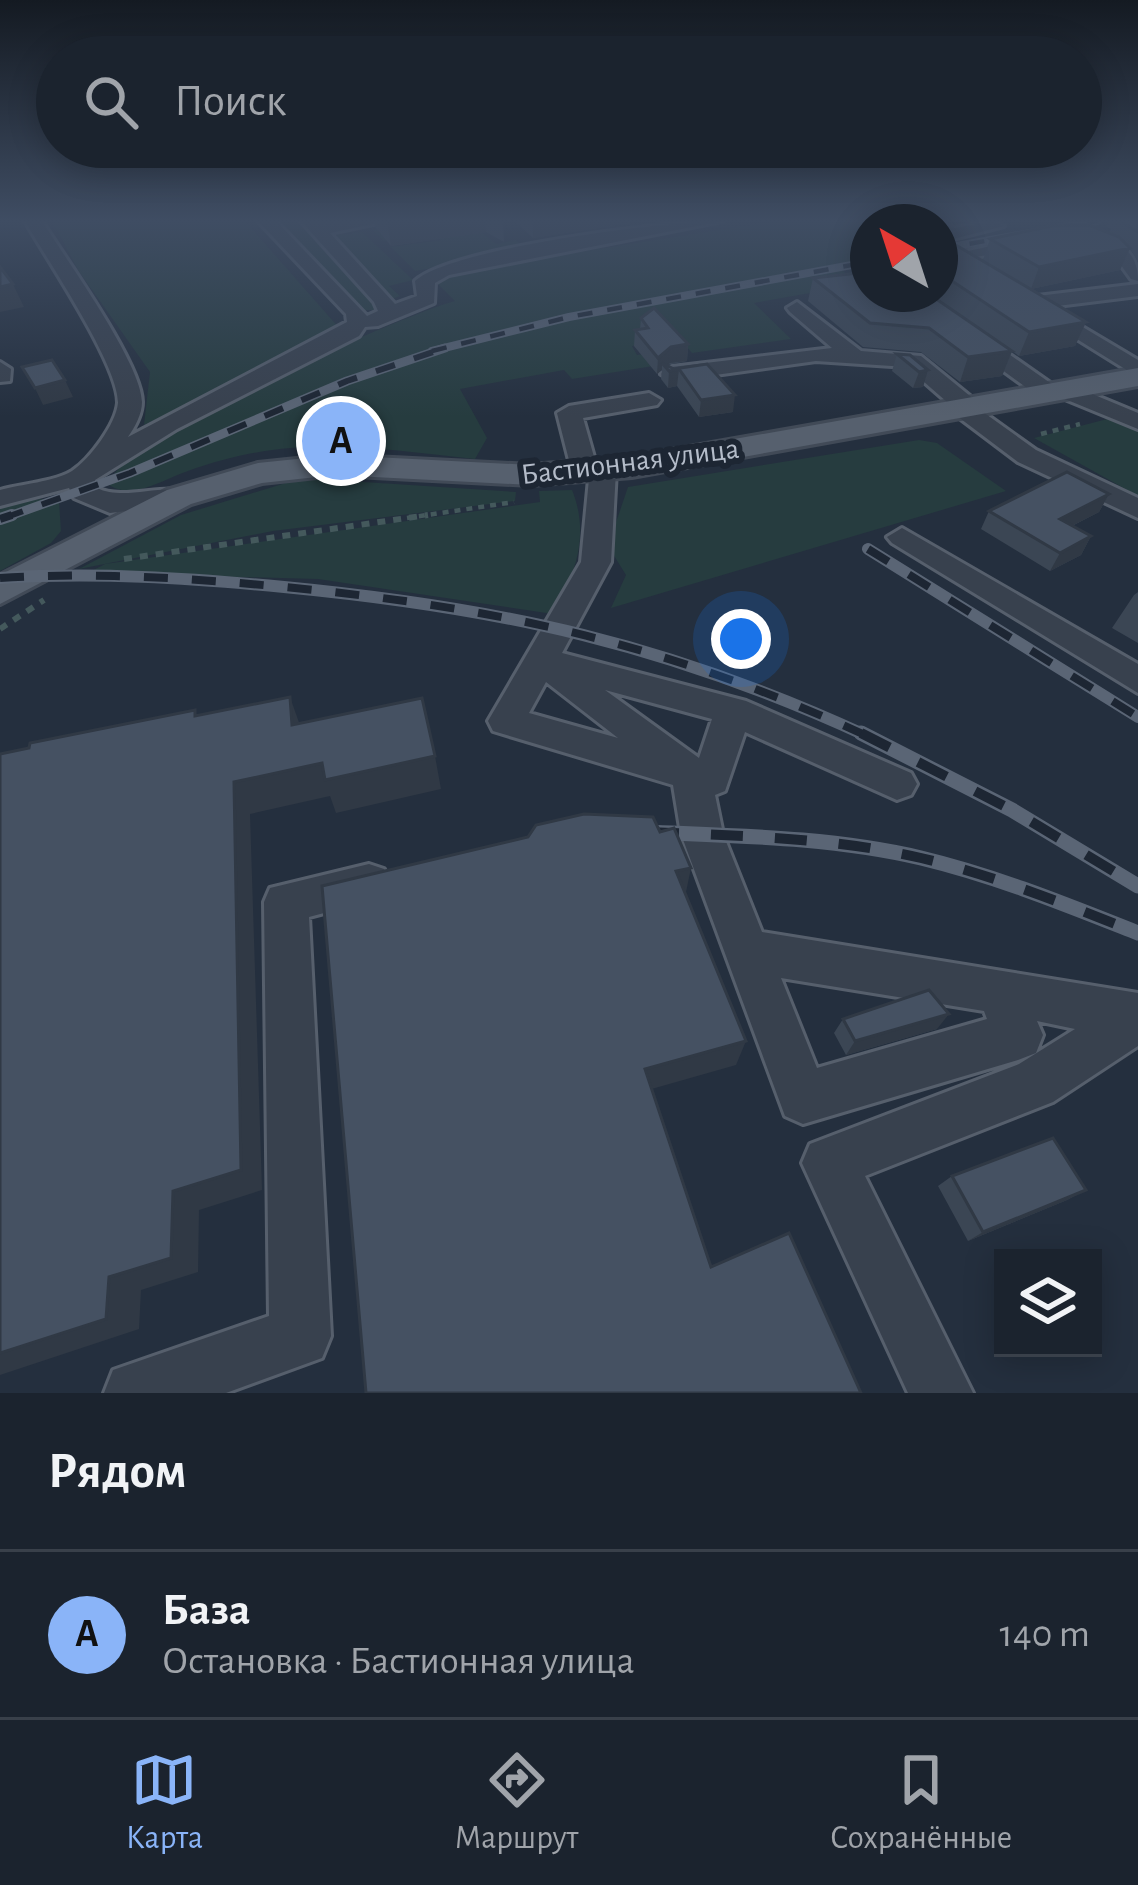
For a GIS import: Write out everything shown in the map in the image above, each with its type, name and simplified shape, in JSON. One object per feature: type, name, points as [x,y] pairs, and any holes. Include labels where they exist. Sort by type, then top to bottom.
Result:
[{"type":"main road","name":"Бастионная улица","points":[[0,591],[179,497],[258,473],[304,466],[466,475],[594,471],[969,410],[1138,374]]},
{"type":"street","points":[[72,286],[108,345],[128,389],[130,406],[121,430],[82,477],[84,492],[110,505],[179,497]]},
{"type":"street","points":[[330,286],[356,312],[358,322],[351,331]]},
{"type":"street","points":[[370,286],[389,314]]},
{"type":"street","points":[[0,498],[82,477],[148,434],[351,331],[427,299],[426,286]]},
{"type":"street","points":[[1138,290],[1020,297],[1138,374]]},
{"type":"street","points":[[797,308],[856,357]]},
{"type":"street","points":[[937,312],[1058,393],[1128,418]]},
{"type":"street","points":[[672,374],[816,354],[913,362],[1027,457],[1138,509]]},
{"type":"street","points":[[649,400],[569,413],[594,471],[596,562],[506,721],[710,780],[733,711]]},
{"type":"street","points":[[902,537],[1138,680]]},
{"type":"street","points":[[541,660],[733,711],[897,784]]},
{"type":"street","points":[[541,660],[692,774],[701,835],[802,1098],[1018,1035],[1000,990]]},
{"type":"street","points":[[136,1393],[299,1336],[286,902],[423,871]]},
{"type":"street","points":[[745,951],[1000,990],[1137,1017]]},
{"type":"street","points":[[941,1393],[829,1162],[1035,1084],[1137,1017]]},
{"type":"path","points":[[1008,442],[1128,418]]},
{"type":"path","points":[[107,562],[521,502]]},
{"type":"path","points":[[0,629],[49,597]]},
{"type":"green space","points":[[89,286],[302,286],[340,329],[144,425],[150,372]]},
{"type":"green space","points":[[341,286],[358,286],[380,310],[363,310]]},
{"type":"green space","points":[[374,286],[389,286],[400,296],[387,301]]},
{"type":"green space","points":[[440,286],[850,286],[754,303],[791,339],[692,353],[680,339],[632,346],[637,355],[656,352],[666,364],[572,379],[564,370],[460,389],[487,438],[475,459],[365,448],[297,448],[226,459],[138,490],[109,485],[123,465],[207,411],[455,301]]},
{"type":"green space","points":[[1115,417],[1138,427],[1138,496],[1034,438]]},
{"type":"green space","points":[[919,440],[937,443],[1006,491],[611,608],[626,575],[608,546],[628,487]]},
{"type":"green space","points":[[302,478],[516,492],[515,501],[273,531],[79,569],[181,515]]},
{"type":"green space","points":[[572,490],[580,523],[578,554],[553,614],[318,579],[88,573],[105,564],[540,502],[539,491]]},
{"type":"green space","points":[[59,501],[61,531],[51,543],[0,571],[0,505]]},
{"type":"building","points":[[823,286],[850,286],[850,307]]},
{"type":"building","points":[[960,286],[1025,286],[1086,322],[1029,332]]},
{"type":"building","points":[[654,308],[688,344],[671,347],[658,358],[635,330],[648,328],[641,318]]},
{"type":"building","points":[[856,312],[955,312],[1012,351],[968,357],[929,328],[870,323]]},
{"type":"building","points":[[897,354],[910,355],[928,370],[919,372]]},
{"type":"building","points":[[52,360],[65,380],[35,388],[22,367]]},
{"type":"building","points":[[662,363],[674,369],[707,364],[735,395],[701,400],[679,369],[669,371]]},
{"type":"building","points":[[1067,472],[1109,494],[1060,519],[1091,536],[1060,553],[989,511]]},
{"type":"building","points":[[290,697],[292,725],[422,698],[435,756],[325,780],[322,763],[234,782],[241,1170],[173,1191],[171,1258],[109,1277],[106,1319],[0,1353],[0,754],[29,748],[30,743],[195,710],[195,716]]},
{"type":"building","points":[[584,814],[653,817],[660,832],[674,828],[691,868],[676,871],[746,1041],[645,1069],[711,1267],[789,1233],[861,1393],[366,1393],[322,886],[528,837],[536,825]]},
{"type":"building","points":[[929,990],[949,1014],[855,1041],[843,1019]]},
{"type":"building","points":[[1053,1138],[1086,1190],[983,1232],[952,1176]]},
{"type":"railway","points":[[432,351],[569,317],[737,286]]},
{"type":"railway","points":[[4,518],[130,473],[347,381],[445,348]]},
{"type":"railway","points":[[0,519],[12,515]]},
{"type":"railway","points":[[868,549],[1138,717]]},
{"type":"railway","points":[[0,578],[107,576],[248,584],[512,619],[722,677],[866,736]]},
{"type":"railway","points":[[861,733],[866,736]]},
{"type":"railway","points":[[866,736],[1012,810],[1138,886]]},
{"type":"railway","points":[[647,832],[784,839],[887,851],[1004,882],[1138,933]]},
{"type":"place","name":"База","points":[[341,441]]}]
